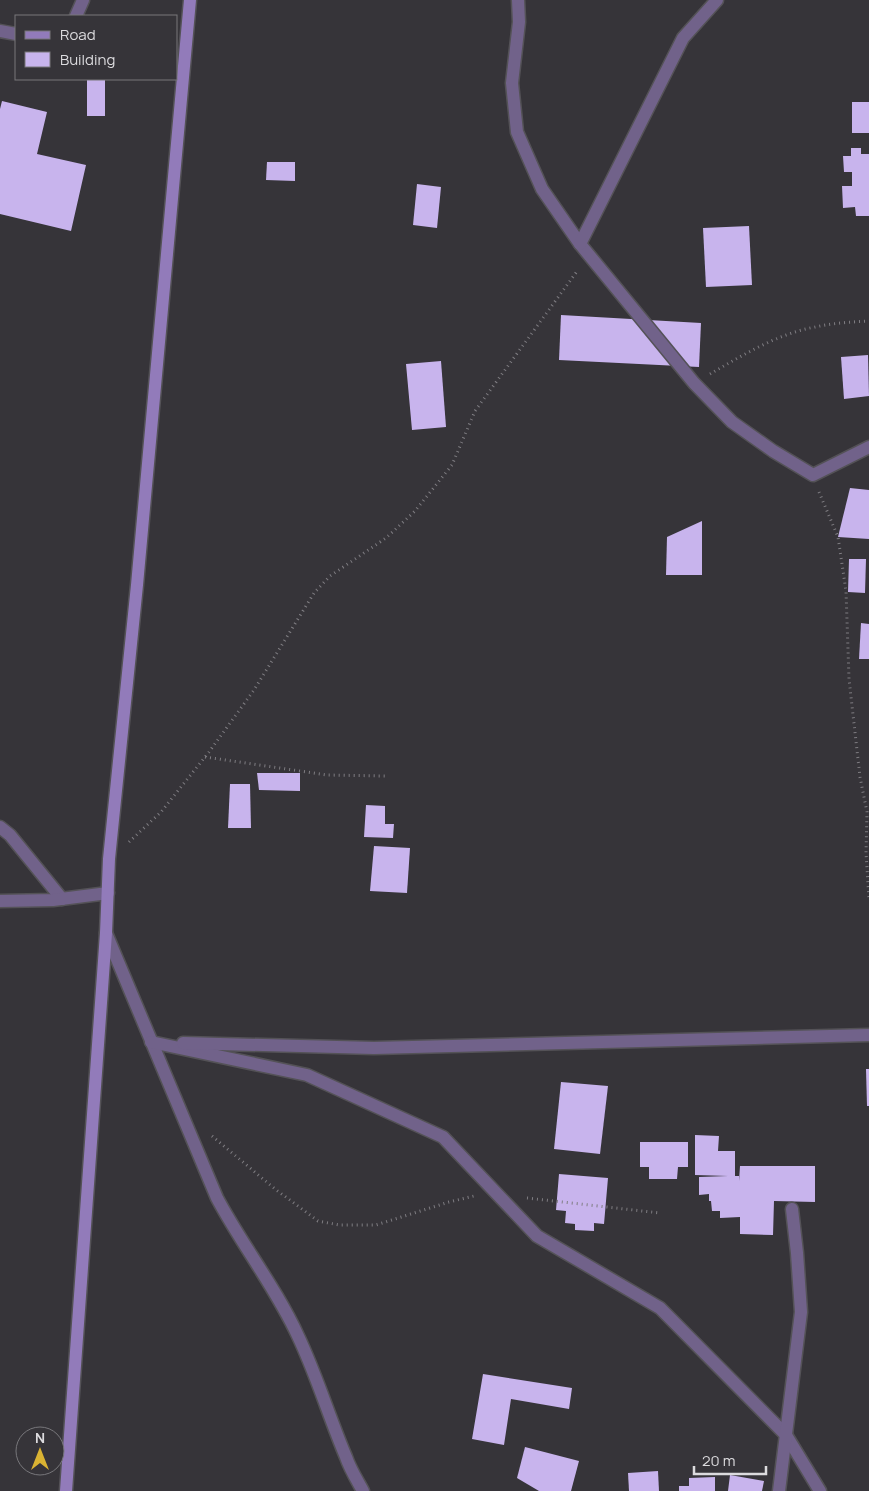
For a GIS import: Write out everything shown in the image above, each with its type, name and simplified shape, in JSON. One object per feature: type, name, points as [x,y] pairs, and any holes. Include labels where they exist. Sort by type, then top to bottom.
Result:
[{"type":"main road","points":[[66,1491],[106,933],[109,860],[137,585],[190,0]]},
{"type":"street","points":[[76,15],[83,0]]},
{"type":"street","points":[[518,0],[518,22],[512,83],[517,132],[542,189],[589,256],[694,383],[732,422],[773,451],[813,475],[869,447]]},
{"type":"street","points":[[580,244],[683,38],[717,0]]},
{"type":"street","points":[[0,31],[15,34]]},
{"type":"street","points":[[0,827],[15,841],[62,899]]},
{"type":"street","points":[[0,901],[62,899],[108,894]]},
{"type":"street","points":[[106,933],[217,1198],[231,1225],[298,1335],[346,1458],[363,1491]]},
{"type":"street","points":[[151,1042],[374,1048],[869,1035]]},
{"type":"street","points":[[151,1042],[308,1075],[443,1137],[537,1236],[660,1308],[786,1435],[820,1491]]},
{"type":"street","points":[[779,1491],[800,1312],[797,1252],[792,1209]]},
{"type":"path","points":[[109,860],[161,812],[205,757],[254,690],[314,593],[330,576],[386,538],[415,511],[452,465],[475,411],[589,256]]},
{"type":"path","points":[[694,383],[752,350],[780,337],[815,327],[869,321]]},
{"type":"path","points":[[813,475],[838,537],[846,591],[849,679],[860,777],[867,812],[866,853],[869,899]]},
{"type":"path","points":[[205,757],[327,775],[386,776]]},
{"type":"path","points":[[207,1132],[275,1190],[318,1221],[339,1225],[376,1225],[449,1202],[476,1196],[499,1196],[660,1213]]},
{"type":"building","points":[[87,80],[105,80],[105,116],[87,116]]},
{"type":"building","points":[[2,101],[47,112],[37,154],[86,165],[71,231],[0,214],[0,109]]},
{"type":"building","points":[[852,102],[869,102],[869,133],[852,133]]},
{"type":"building","points":[[851,148],[861,148],[861,154],[869,154],[869,216],[856,216],[855,207],[843,208],[842,186],[852,186],[852,172],[844,172],[843,156],[851,156]]},
{"type":"building","points":[[267,162],[295,162],[295,181],[266,180]]},
{"type":"building","points":[[417,184],[441,187],[437,228],[413,225]]},
{"type":"building","points":[[749,226],[752,285],[706,287],[703,228]]},
{"type":"building","points":[[561,315],[701,323],[699,367],[559,360]]},
{"type":"building","points":[[868,355],[869,396],[844,399],[841,357]]},
{"type":"building","points":[[441,361],[446,427],[412,430],[406,364]]},
{"type":"building","points":[[850,488],[869,490],[869,539],[838,537]]},
{"type":"building","points":[[702,521],[702,575],[666,575],[667,537]]},
{"type":"building","points":[[849,559],[866,559],[865,593],[848,592]]},
{"type":"building","points":[[861,623],[869,624],[869,659],[859,659]]},
{"type":"building","points":[[257,773],[300,773],[300,791],[259,790]]},
{"type":"building","points":[[230,784],[250,784],[251,828],[228,828]]},
{"type":"building","points":[[366,805],[385,806],[385,824],[394,824],[393,838],[364,837]]},
{"type":"building","points":[[374,846],[410,848],[407,893],[370,891]]},
{"type":"building","points":[[866,1069],[869,1069],[869,1106],[867,1106]]},
{"type":"building","points":[[561,1082],[608,1086],[600,1154],[554,1149]]},
{"type":"building","points":[[695,1135],[719,1136],[718,1151],[735,1151],[735,1176],[739,1176],[739,1181],[740,1166],[815,1166],[815,1202],[774,1201],[773,1235],[740,1234],[740,1217],[720,1218],[720,1211],[712,1211],[709,1194],[699,1195],[699,1177],[728,1176],[695,1175]]},
{"type":"building","points":[[640,1142],[688,1142],[688,1167],[678,1167],[677,1179],[649,1179],[649,1167],[640,1167]]},
{"type":"building","points":[[559,1174],[608,1178],[604,1224],[594,1223],[594,1231],[575,1230],[575,1224],[565,1223],[566,1211],[556,1210]]},
{"type":"building","points":[[483,1374],[572,1388],[569,1409],[511,1399],[504,1445],[472,1439]]},
{"type":"building","points":[[525,1447],[579,1461],[571,1491],[539,1491],[517,1478]]},
{"type":"building","points":[[658,1471],[659,1491],[629,1491],[628,1473]]},
{"type":"building","points":[[730,1475],[764,1481],[762,1491],[728,1491]]},
{"type":"building","points":[[715,1477],[715,1491],[679,1491],[679,1486],[689,1486],[689,1478]]}]
